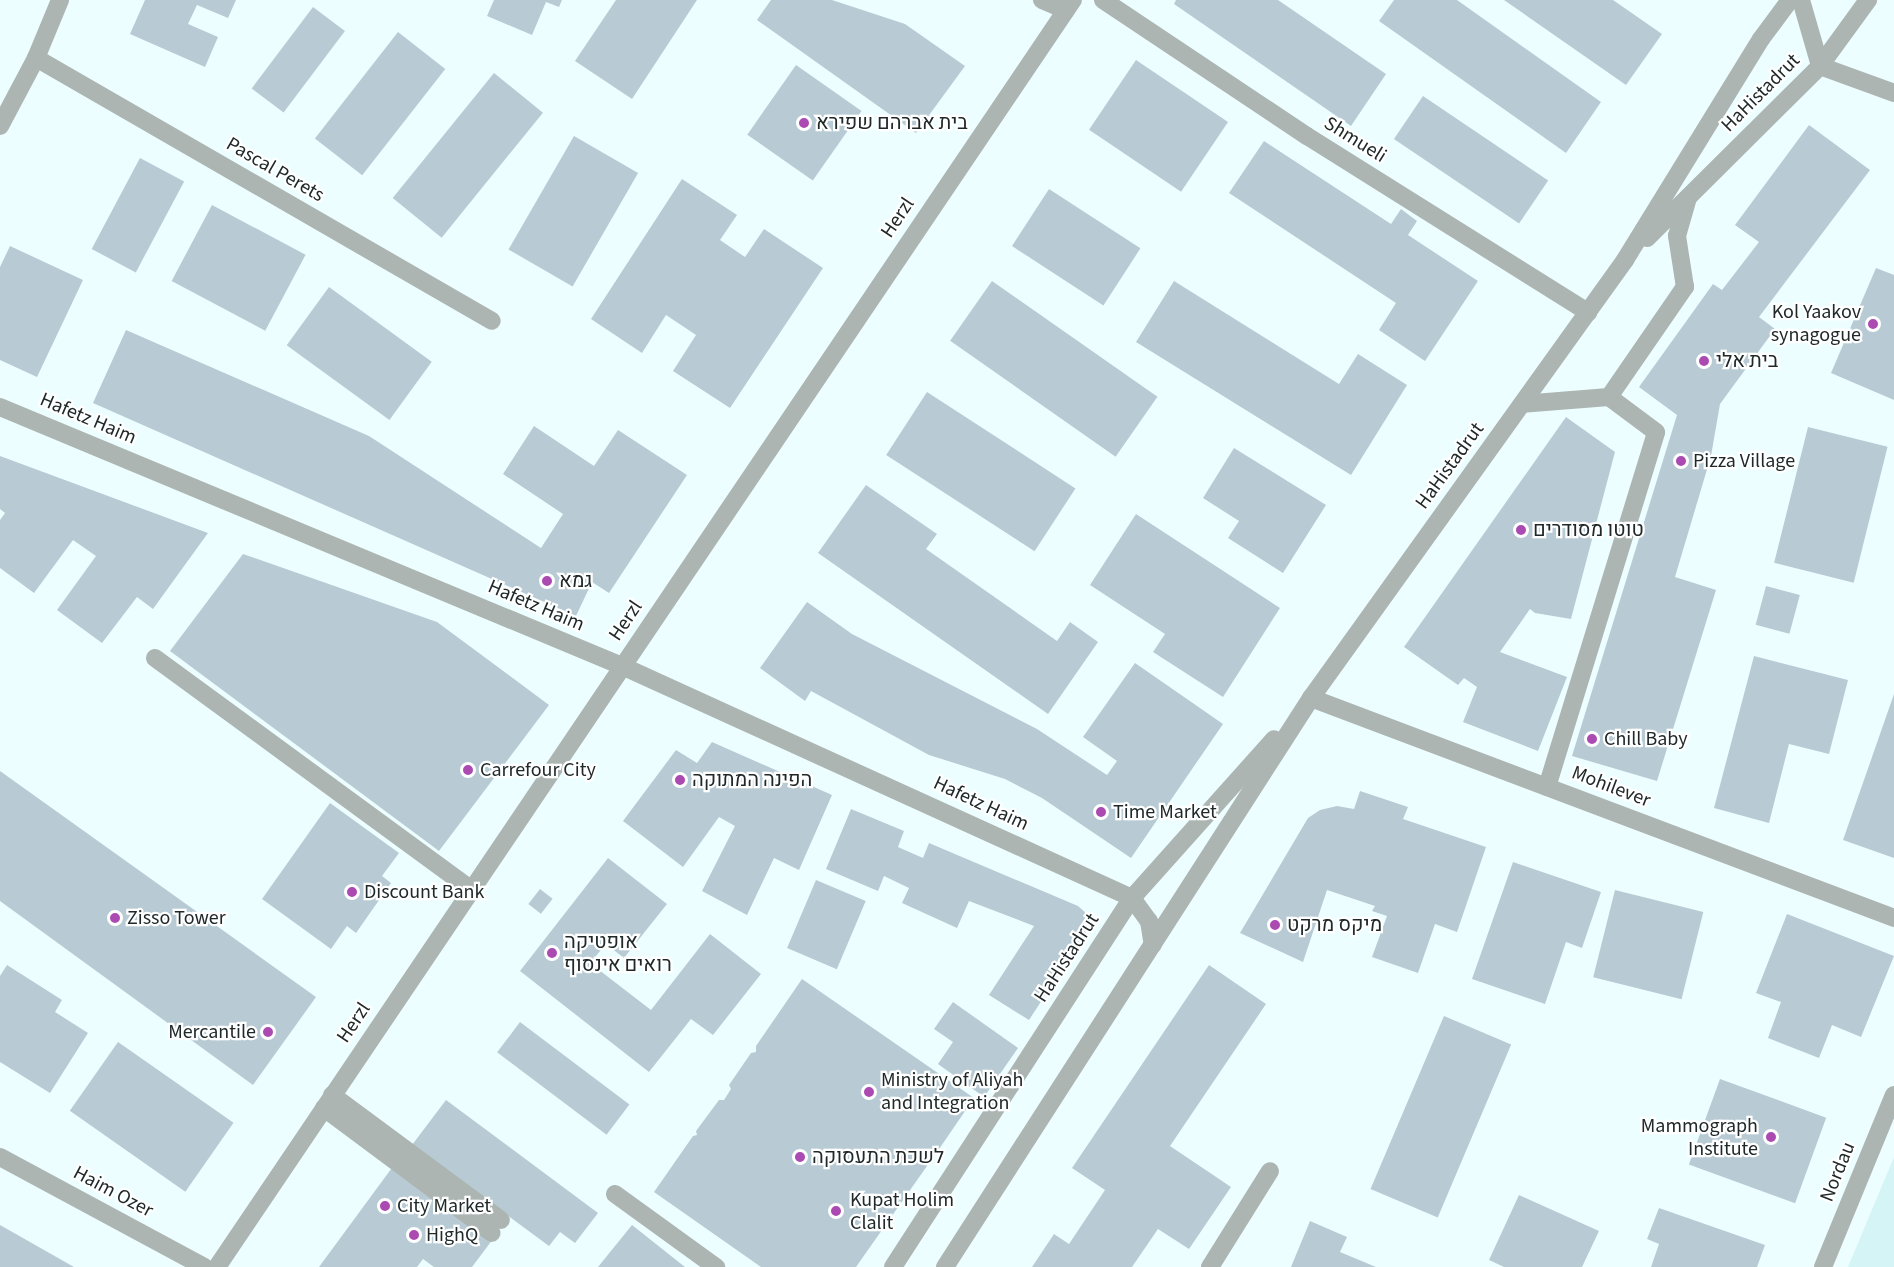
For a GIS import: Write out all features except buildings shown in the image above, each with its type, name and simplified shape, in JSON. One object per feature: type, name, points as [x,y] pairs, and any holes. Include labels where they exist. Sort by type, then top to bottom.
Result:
[{"type":"street","points":[[0,126],[36,58],[60,0]]},
{"type":"street","points":[[1042,0],[1069,5]]},
{"type":"street","name":"Shmueli","points":[[1103,0],[1306,136],[1588,312]]},
{"type":"street","name":"HaHistadrut","points":[[945,1267],[1311,698],[1625,260],[1761,39],[1790,0]]},
{"type":"street","points":[[1801,0],[1820,66],[1894,93]]},
{"type":"street","name":"HaHistadrut","points":[[1625,260],[1820,66],[1868,0]]},
{"type":"street","name":"Herzl","points":[[217,1267],[1069,5]]},
{"type":"street","name":"Pascal Perets","points":[[36,58],[492,321]]},
{"type":"street","points":[[1609,397],[1685,287],[1677,236],[1689,196]]},
{"type":"street","points":[[1522,404],[1609,397],[1656,432],[1547,787]]},
{"type":"street","name":"Hafetz Haim","points":[[0,406],[622,666],[1132,898]]},
{"type":"street","points":[[155,658],[471,889]]},
{"type":"street","name":"HaHistadrut","points":[[893,1267],[1132,898],[1311,698]]},
{"type":"street","name":"Mohilever","points":[[1311,698],[1894,918]]},
{"type":"street","points":[[1132,898],[1149,921],[1153,945]]},
{"type":"street","name":"Nordau","points":[[1823,1267],[1894,1095]]},
{"type":"street","points":[[328,1101],[496,1226]]},
{"type":"street","name":"Haim Ozer","points":[[0,1157],[204,1267]]},
{"type":"street","points":[[1210,1267],[1270,1171]]},
{"type":"street","points":[[615,1194],[716,1267]]},
{"type":"shaded area","points":[[1894,1157],[1894,1267],[1848,1267]]},
{"type":"place","name":"בית אברהם שפירא","points":[[804,123]]},
{"type":"place","name":"Kol Yaakov synagogue","points":[[1873,324]]},
{"type":"place","name":"בית אלי","points":[[1704,361]]},
{"type":"place","name":"Pizza Village","points":[[1681,461]]},
{"type":"place","name":"טוטו מסודרים","points":[[1521,530]]},
{"type":"place","name":"גמא","points":[[547,581]]},
{"type":"place","name":"Chill Baby","points":[[1592,739]]},
{"type":"place","name":"Carrefour City","points":[[468,770]]},
{"type":"place","name":"הפינה המתוקה","points":[[680,780]]},
{"type":"place","name":"Time Market","points":[[1101,812]]},
{"type":"place","name":"Discount Bank","points":[[352,892]]},
{"type":"place","name":"Zisso Tower","points":[[115,918]]},
{"type":"place","name":"מיקס מרקט","points":[[1275,925]]},
{"type":"place","name":"אופטיקה רואים אינסוף","points":[[552,953]]},
{"type":"place","name":"Mercantile","points":[[268,1032]]},
{"type":"place","name":"Ministry of Aliyah and Integration","points":[[869,1092]]},
{"type":"place","name":"Mammograph Institute","points":[[1771,1137]]},
{"type":"place","name":"לשכת התעסוקה","points":[[800,1157]]},
{"type":"place","name":"City Market","points":[[385,1206]]},
{"type":"place","name":"Kupat Holim Clalit","points":[[836,1211]]},
{"type":"place","name":"HighQ","points":[[414,1235]]}]
